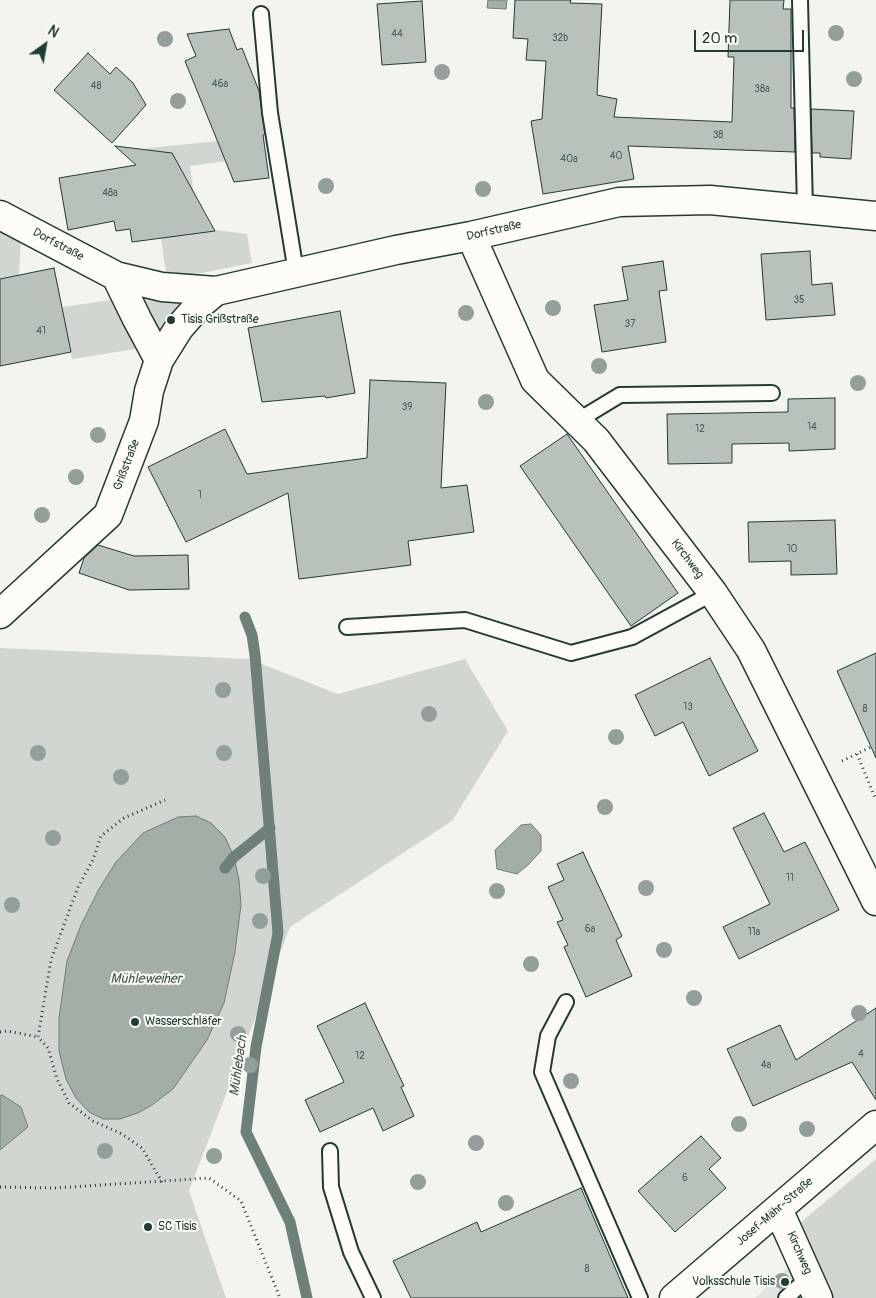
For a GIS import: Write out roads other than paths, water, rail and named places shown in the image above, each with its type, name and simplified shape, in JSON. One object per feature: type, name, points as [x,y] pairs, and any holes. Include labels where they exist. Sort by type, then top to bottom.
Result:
[{"type":"street","name":"Dorfstraße","points":[[0,215],[116,276],[162,287],[216,291],[619,202],[710,200],[876,216]]},
{"type":"street","name":"Kirchweg","points":[[471,236],[535,380],[596,440],[713,593],[751,650],[876,902]]},
{"type":"street","points":[[116,276],[159,360]]},
{"type":"street","name":"Grißstraße","points":[[0,614],[108,515],[144,421],[149,390],[159,360],[179,328],[199,304],[216,291]]},
{"type":"street","name":"Josef-Mähr-Straße","points":[[674,1298],[876,1125]]},
{"type":"street","name":"Kirchweg","points":[[778,1209],[814,1287]]},
{"type":"lane","points":[[800,0],[806,209]]},
{"type":"lane","points":[[261,14],[270,113],[296,272]]},
{"type":"lane","points":[[577,421],[620,395],[772,393]]},
{"type":"lane","points":[[347,627],[465,620],[571,653],[632,637],[713,593]]},
{"type":"lane","points":[[566,1002],[548,1036],[542,1072],[640,1298]]},
{"type":"lane","points":[[330,1151],[331,1187],[352,1252],[373,1298]]},
{"type":"lane","points":[[786,1298],[814,1287]]},
{"type":"water","points":[[488,0],[507,0],[506,9],[487,8]]},
{"type":"water","name":"Mühleweiher","points":[[196,816],[211,823],[225,837],[234,857],[239,880],[241,905],[235,952],[224,1003],[207,1040],[173,1089],[138,1113],[120,1119],[103,1119],[89,1112],[76,1098],[66,1079],[59,1051],[59,1018],[67,961],[81,925],[99,889],[116,862],[143,833],[178,817]]},
{"type":"water","points":[[531,824],[541,835],[541,851],[517,874],[497,869],[495,850],[521,825]]},
{"type":"water","points":[[2,1095],[21,1107],[28,1127],[0,1150],[0,1096]]},
{"type":"waterway","name":"Mühlebach","points":[[245,617],[252,635],[255,655],[278,933],[256,1047],[246,1132],[290,1222],[307,1298]]},
{"type":"waterway","name":"Mühlebach","points":[[225,868],[234,857],[270,828]]},
{"type":"place","name":"Tisis Grißstraße","points":[[171,320]]},
{"type":"place","name":"Wasserschläfer","points":[[135,1022]]},
{"type":"place","name":"SC Tisis","points":[[148,1227]]},
{"type":"place","name":"Volksschule Tisis","points":[[785,1282]]}]
